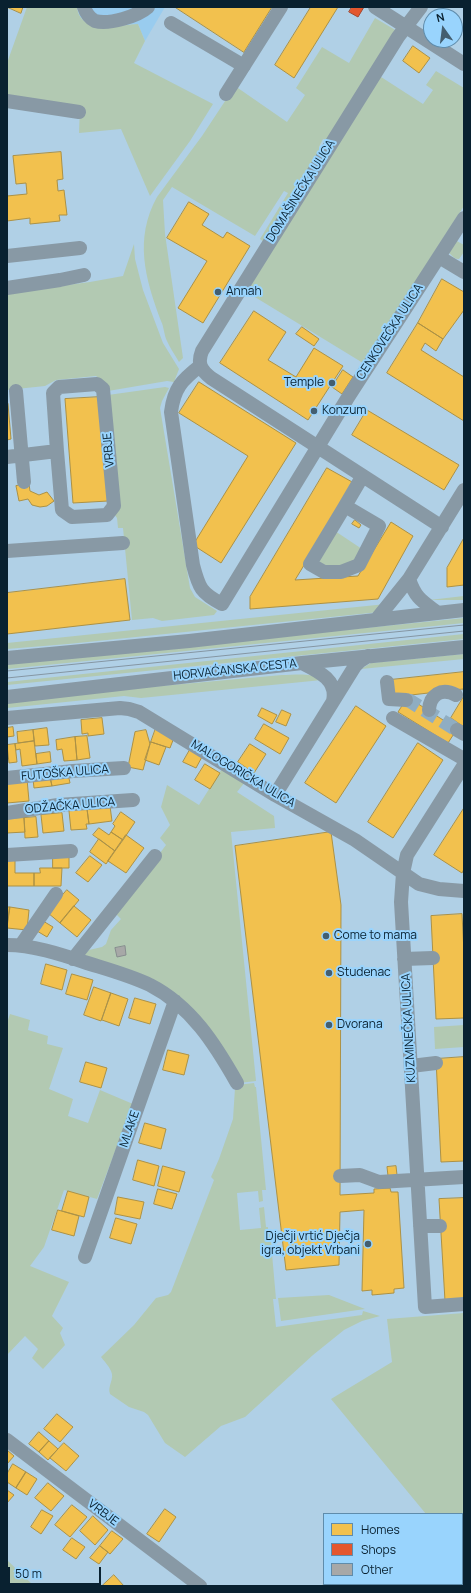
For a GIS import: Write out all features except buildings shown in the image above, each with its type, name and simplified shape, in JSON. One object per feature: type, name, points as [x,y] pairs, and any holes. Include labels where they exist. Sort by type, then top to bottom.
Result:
[{"type":"street","points":[[84,7],[85,12],[90,18],[96,21],[134,16],[141,9]]},
{"type":"street","points":[[226,94],[281,7]]},
{"type":"street","points":[[375,7],[464,64]]},
{"type":"street","name":"DOMAŠINEČKA ULICA","points":[[227,595],[222,604],[210,598],[198,586],[193,565],[171,412],[173,397],[180,384],[200,362],[202,351],[260,256],[398,37],[421,7]]},
{"type":"street","points":[[171,23],[244,66]]},
{"type":"street","points":[[7,101],[79,112]]},
{"type":"street","name":"CENKOVEČKA ULICA","points":[[227,595],[317,447],[464,218]]},
{"type":"street","points":[[7,256],[80,248]]},
{"type":"street","points":[[439,257],[464,272]]},
{"type":"street","points":[[7,288],[84,275]]},
{"type":"street","points":[[200,362],[202,370],[211,378],[442,527]]},
{"type":"street","name":"VRBJE","points":[[97,384],[103,389],[114,506],[107,515],[72,517],[62,510],[57,451],[53,393],[59,387],[97,384]]},
{"type":"street","points":[[16,391],[24,482]]},
{"type":"street","points":[[7,457],[57,451]]},
{"type":"street","points":[[345,506],[379,526],[359,565],[341,572],[324,572],[310,564],[362,476]]},
{"type":"street","points":[[376,620],[409,579],[464,490]]},
{"type":"street","points":[[7,551],[123,544]]},
{"type":"street","points":[[409,579],[418,598],[438,613]]},
{"type":"street","points":[[7,658],[188,641],[464,610]]},
{"type":"street","name":"HORVAĆANSKA CESTA","points":[[7,696],[302,663],[464,647]]},
{"type":"street","points":[[276,795],[355,666],[368,656]]},
{"type":"street","points":[[302,663],[320,672],[329,680],[335,695],[333,701]]},
{"type":"street","points":[[387,682],[389,700],[406,700]]},
{"type":"street","points":[[429,710],[430,700],[438,693],[449,692],[456,695]]},
{"type":"street","name":"MALOGORIČKA ULICA","points":[[7,718],[120,708],[139,712],[276,795],[355,840],[402,874],[425,886],[464,891]]},
{"type":"street","points":[[393,718],[464,759]]},
{"type":"street","name":"KUZMINEČKA ULICA","points":[[464,765],[409,851],[402,874],[401,902],[425,1308],[464,1304]]},
{"type":"street","name":"FUTOŠKA ULICA","points":[[7,778],[74,771],[124,768]]},
{"type":"street","name":"ODŽAČKA ULICA","points":[[7,812],[134,800]]},
{"type":"street","points":[[7,855],[71,851]]},
{"type":"street","points":[[73,959],[154,856]]},
{"type":"street","points":[[56,894],[14,945],[73,959],[139,980],[151,986],[190,1014],[209,1037],[237,1083]]},
{"type":"street","points":[[404,958],[433,958]]},
{"type":"street","name":"MLAKE","points":[[85,1257],[175,1002]]},
{"type":"street","points":[[411,1066],[436,1063]]},
{"type":"street","points":[[340,1176],[360,1175],[379,1182],[464,1177]]},
{"type":"street","points":[[420,1226],[440,1226]]},
{"type":"street","name":"VRBJE","points":[[7,1440],[200,1586]]},
{"type":"shaded area","points":[[77,7],[165,7],[145,41],[138,24],[99,27],[88,24],[80,17]]},
{"type":"green space","points":[[27,7],[77,7],[80,16],[85,22],[93,25],[111,26],[138,24],[145,41],[134,63],[213,104],[190,141],[150,196],[121,129],[79,133],[80,106],[7,98],[7,63]]},
{"type":"green space","points":[[375,18],[397,31],[328,140],[323,139],[319,147],[320,152],[264,242],[260,239],[288,193],[284,191],[255,236],[172,187],[163,200],[165,234],[183,358],[179,362],[166,339],[150,289],[144,259],[146,228],[150,213],[157,197],[202,136],[235,86],[287,122],[305,95],[296,88],[322,47],[349,63]]},
{"type":"green space","points":[[436,71],[464,88],[464,206],[363,363],[245,291],[378,75],[423,104],[433,90],[426,85]]},
{"type":"green space","points":[[455,240],[464,245],[464,252],[459,259],[454,258],[448,251]]},
{"type":"green space","points":[[134,244],[135,259],[143,290],[163,343],[179,369],[174,382],[167,381],[108,391],[105,383],[96,376],[56,380],[45,386],[7,390],[7,293],[123,276]]},
{"type":"green space","points":[[165,387],[169,388],[160,408],[190,588],[195,597],[217,611],[214,615],[162,621],[153,618],[132,620],[123,528],[118,528],[117,518],[114,514],[108,395]]},
{"type":"green space","points":[[335,531],[362,549],[350,566],[335,569],[320,563],[318,557]]},
{"type":"green space","points":[[464,596],[464,600],[429,600]]},
{"type":"green space","points":[[386,604],[377,612],[370,613],[7,649],[7,643]]},
{"type":"green space","points":[[464,618],[464,623],[7,669],[7,664]]},
{"type":"green space","points":[[464,634],[464,639],[7,685],[7,682]]},
{"type":"green space","points":[[464,654],[464,659],[361,669],[371,663]]},
{"type":"green space","points":[[282,675],[308,675],[318,677],[322,680],[141,698],[124,696],[7,708],[7,700]]},
{"type":"green space","points":[[223,767],[245,782],[237,792],[274,816],[275,828],[231,832],[256,1081],[239,1083],[196,1016],[84,955],[89,950],[102,947],[106,944],[111,930],[121,919],[115,913],[166,845],[160,838],[170,825],[161,807],[167,785],[199,805]]},
{"type":"green space","points":[[10,1014],[30,1020],[28,1030],[48,1036],[47,1044],[63,1048],[49,1089],[73,1099],[68,1116],[88,1123],[100,1090],[133,1104],[97,1199],[64,1190],[44,1247],[30,1266],[69,1282],[52,1316],[63,1328],[60,1333],[65,1345],[43,1369],[32,1358],[38,1349],[25,1336],[7,1355],[7,1023]]},
{"type":"green space","points":[[464,1025],[464,1047],[435,1049],[434,1027]]},
{"type":"green space","points":[[254,1083],[256,1087],[266,1190],[262,1190],[263,1201],[259,1202],[258,1191],[237,1193],[240,1230],[261,1228],[259,1208],[264,1207],[266,1227],[268,1227],[268,1231],[270,1231],[276,1299],[273,1299],[276,1327],[362,1315],[363,1311],[380,1316],[362,1321],[344,1330],[313,1355],[245,1417],[221,1426],[185,1457],[165,1443],[148,1415],[144,1412],[129,1407],[110,1394],[109,1388],[112,1380],[112,1374],[109,1367],[101,1357],[134,1325],[156,1298],[168,1295],[171,1292],[214,1180],[211,1177],[233,1119],[235,1088],[237,1085]]},
{"type":"green space","points":[[329,1295],[365,1309],[281,1321],[278,1298]]},
{"type":"green space","points":[[464,1313],[464,1586],[411,1586],[463,1585],[463,1513],[425,1513],[331,1399],[392,1362],[387,1319]]},
{"type":"green space","points":[[7,1560],[33,1585],[35,1586],[7,1586]]},
{"type":"tunnel","points":[[406,700],[457,730]]},
{"type":"tram line","points":[[7,671],[464,625]]},
{"type":"tram line","points":[[7,678],[464,631]]},
{"type":"place","name":"Annah","points":[[218,292]]},
{"type":"place","name":"Temple","points":[[332,383]]},
{"type":"place","name":"Konzum","points":[[314,411]]},
{"type":"place","name":"Come to mama","points":[[326,936]]},
{"type":"place","name":"Studenac","points":[[329,973]]},
{"type":"place","name":"Dvorana","points":[[329,1025]]},
{"type":"place","name":"Dječji vrtić Dječja igra, objekt Vrbani","points":[[368,1244]]}]
